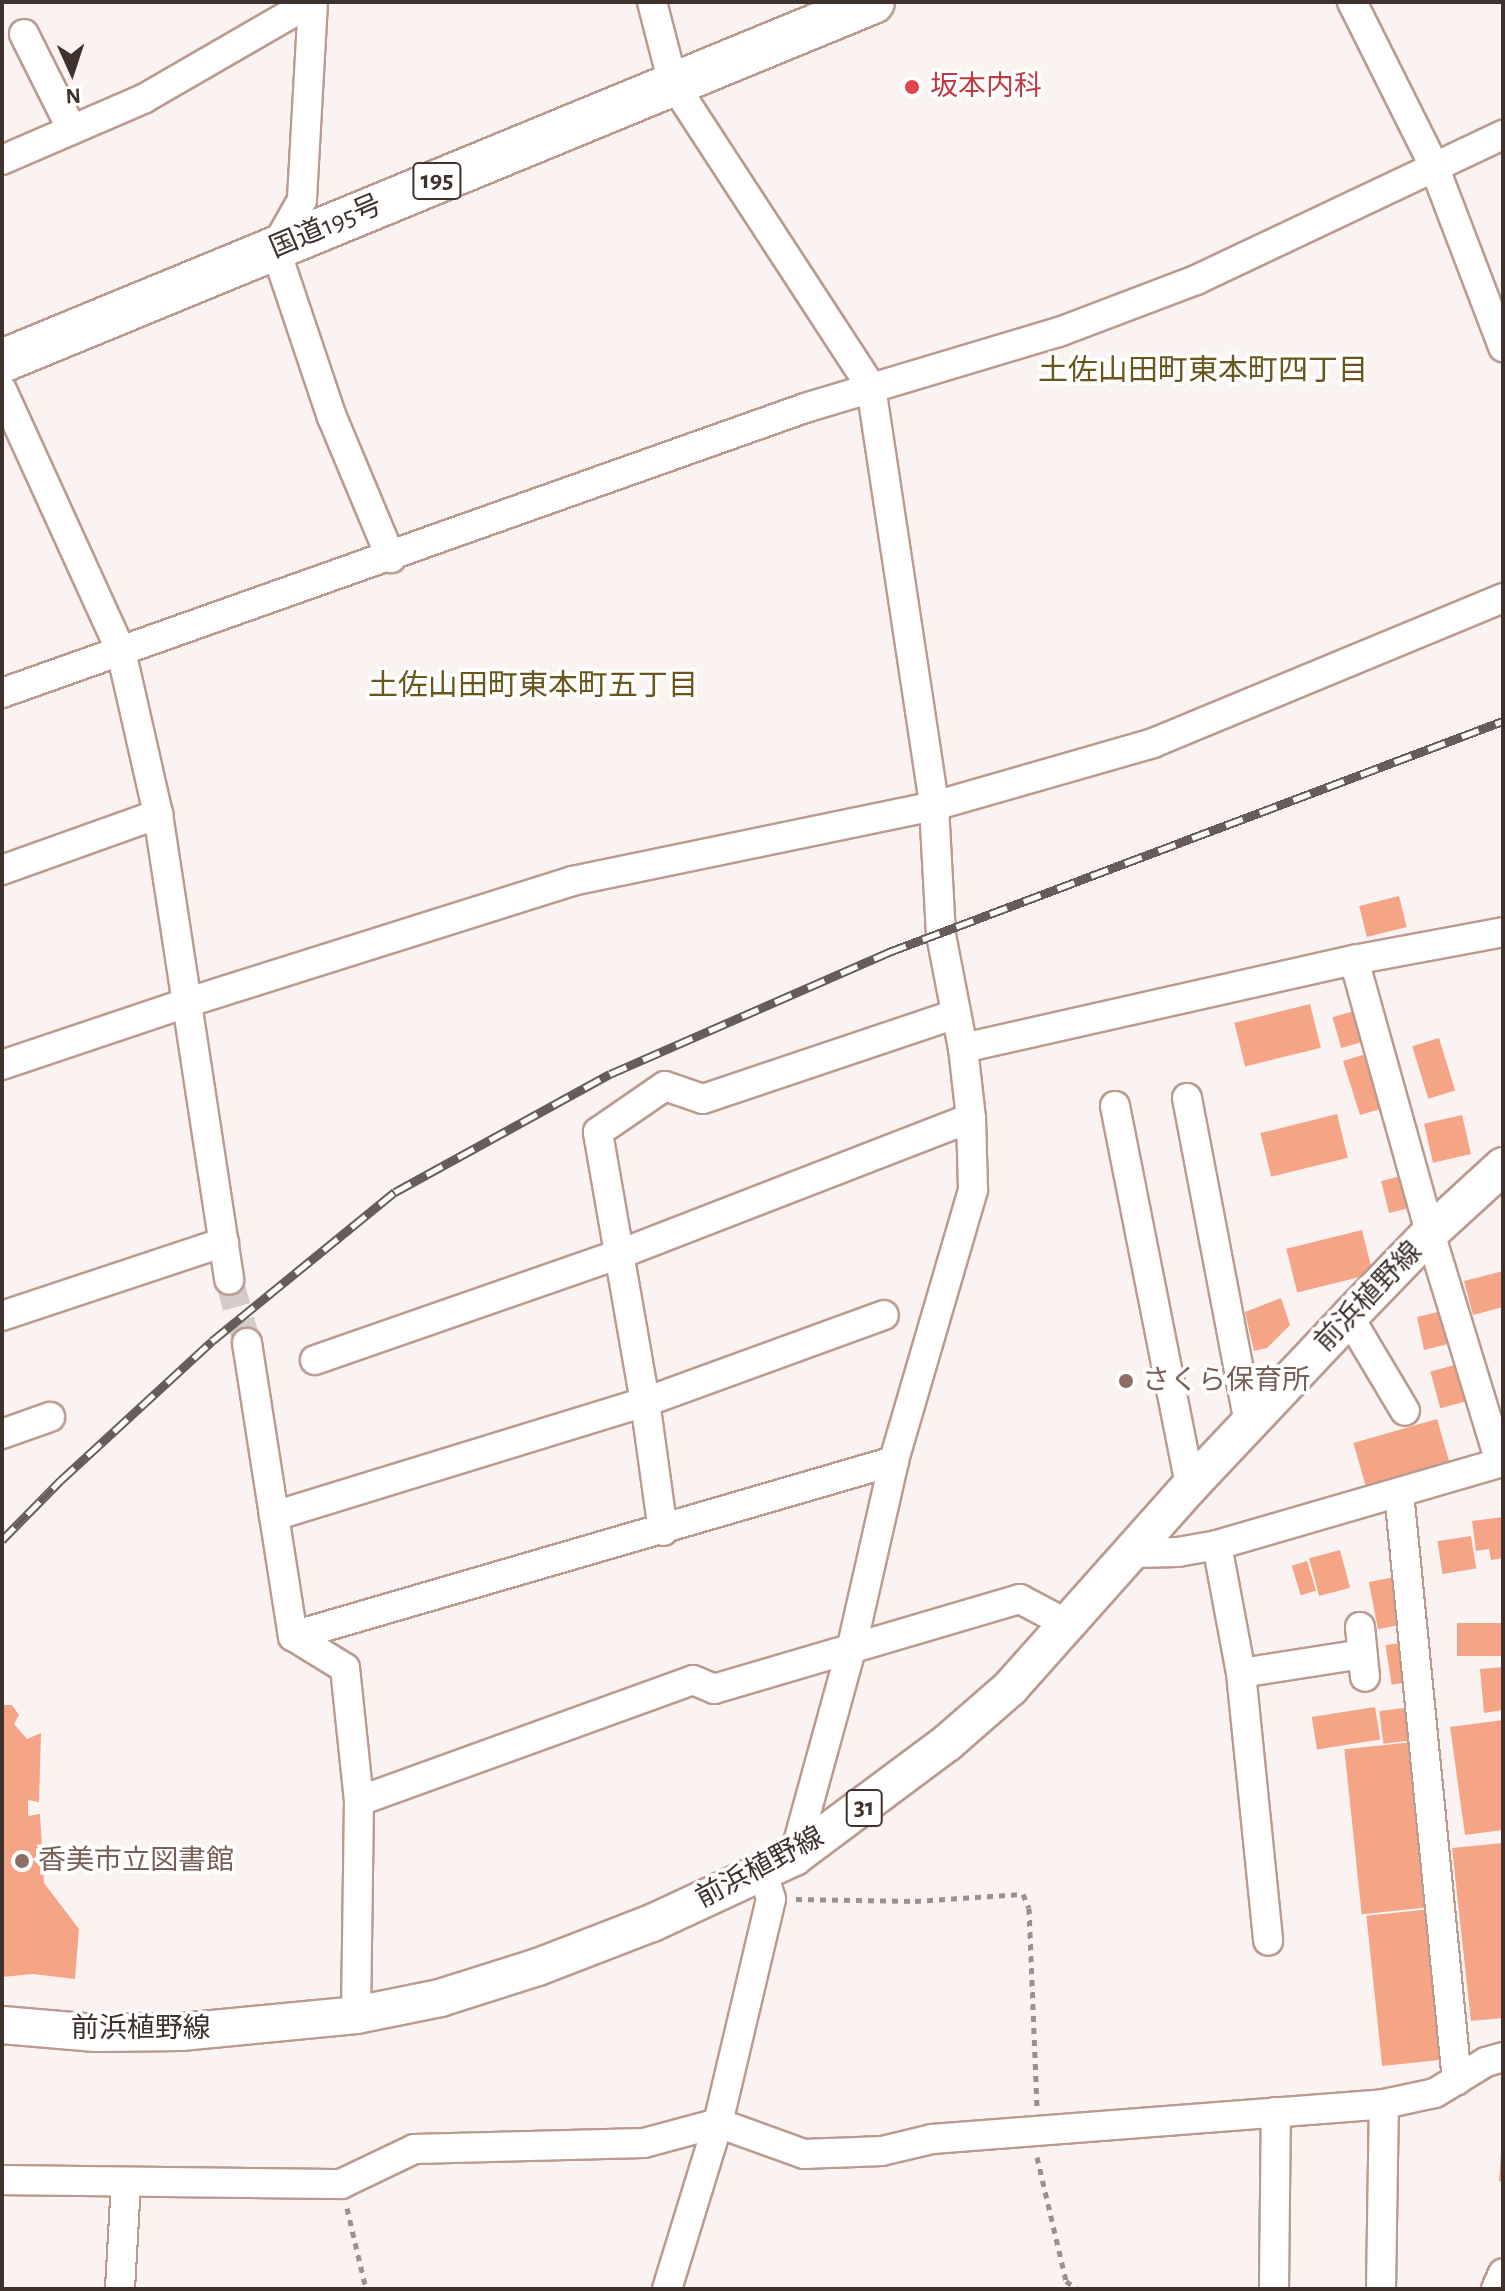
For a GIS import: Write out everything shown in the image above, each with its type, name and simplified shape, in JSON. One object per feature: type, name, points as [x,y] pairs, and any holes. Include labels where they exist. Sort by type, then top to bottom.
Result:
[{"type":"highway","name":"国道195号","points":[[2,361],[873,2]]},
{"type":"main road","name":"前浜植野線","points":[[2,2025],[96,2033],[181,2032],[356,2015],[440,1998],[538,1967],[776,1876],[947,1743],[1010,1688],[1190,1486],[1349,1317],[1430,1233],[1503,1166]]},
{"type":"street","points":[[2,160],[145,98],[312,2]]},
{"type":"street","points":[[312,2],[302,200],[275,248],[332,417],[391,558]]},
{"type":"street","points":[[652,2],[673,83],[871,387],[934,806],[941,935],[963,1048],[971,1118],[973,1190],[894,1461],[852,1646],[776,1876],[718,2123],[667,2289]]},
{"type":"street","points":[[1352,2],[1434,166],[1503,347]]},
{"type":"street","points":[[24,34],[72,130]]},
{"type":"street","points":[[2,693],[871,387],[1059,332],[1196,280],[1503,135]]},
{"type":"street","points":[[2,390],[121,651],[158,814],[229,1280]]},
{"type":"street","points":[[2,1065],[189,1002],[572,881],[934,806],[1153,743],[1503,598]]},
{"type":"street","points":[[2,870],[158,814]]},
{"type":"street","points":[[963,1048],[1354,960],[1503,932]]},
{"type":"street","points":[[1131,1553],[1178,1552],[1217,1545],[1501,1462],[1430,1233],[1354,960]]},
{"type":"street","points":[[663,1531],[645,1402],[598,1132],[665,1086],[703,1099],[955,1014]]},
{"type":"street","points":[[1187,1098],[1249,1423]]},
{"type":"street","points":[[1115,1106],[1190,1486]]},
{"type":"street","points":[[315,1360],[620,1254],[971,1118]]},
{"type":"street","points":[[2,1316],[224,1242]]},
{"type":"street","points":[[274,1516],[645,1402],[884,1315]]},
{"type":"street","points":[[1349,1317],[1405,1411]]},
{"type":"street","points":[[247,1343],[293,1636],[345,1668],[359,1801],[356,2015]]},
{"type":"street","points":[[2,1434],[50,1417]]},
{"type":"street","points":[[293,1636],[663,1531],[894,1461]]},
{"type":"street","points":[[1399,1493],[1457,2080]]},
{"type":"street","points":[[1217,1545],[1241,1673],[1268,1941]]},
{"type":"street","points":[[359,1801],[693,1680],[714,1689],[1020,1599],[1067,1624]]},
{"type":"street","points":[[1241,1673],[1363,1653]]},
{"type":"street","points":[[2,2180],[341,2184],[414,2149],[644,2143],[718,2123],[804,2154],[882,2151],[932,2139],[1384,2104],[1435,2093],[1486,2062],[1503,2057]]},
{"type":"street","points":[[1381,2289],[1384,2104]]},
{"type":"street","points":[[1274,2289],[1276,2112]]},
{"type":"street","points":[[120,2289],[126,2182]]},
{"type":"street","points":[[1496,2289],[1503,2273]]},
{"type":"path","points":[[776,1876],[915,1901],[1023,1894],[1029,1908],[1038,2132],[1035,2150],[1066,2281],[1078,2289]]},
{"type":"path","points":[[341,2184],[366,2289]]},
{"type":"building","points":[[1399,896],[1407,927],[1367,937],[1359,906]]},
{"type":"building","points":[[1310,1004],[1321,1048],[1245,1067],[1234,1023]]},
{"type":"building","points":[[1368,1007],[1377,1038],[1341,1048],[1332,1017]]},
{"type":"building","points":[[1439,1038],[1455,1091],[1428,1099],[1412,1046]]},
{"type":"building","points":[[1382,1049],[1387,1107],[1360,1115],[1343,1061]]},
{"type":"building","points":[[1337,1114],[1348,1158],[1271,1177],[1260,1133]]},
{"type":"building","points":[[1462,1115],[1471,1154],[1433,1163],[1424,1124]]},
{"type":"building","points":[[1417,1172],[1425,1204],[1389,1213],[1381,1181]]},
{"type":"building","points":[[1362,1230],[1373,1274],[1297,1293],[1286,1249]]},
{"type":"building","points":[[1503,1271],[1503,1307],[1473,1315],[1464,1281]]},
{"type":"building","points":[[1281,1298],[1290,1325],[1267,1348],[1254,1351],[1245,1312]]},
{"type":"building","points":[[1454,1308],[1463,1346],[1449,1349],[1448,1344],[1424,1350],[1417,1317]]},
{"type":"building","points":[[1470,1361],[1480,1398],[1440,1408],[1430,1372]]},
{"type":"building","points":[[1437,1419],[1450,1464],[1366,1488],[1353,1443]]},
{"type":"building","points":[[1503,1517],[1503,1558],[1491,1560],[1489,1549],[1476,1551],[1472,1521]]},
{"type":"building","points":[[1471,1536],[1476,1569],[1443,1574],[1437,1541]]},
{"type":"building","points":[[1340,1550],[1350,1588],[1319,1596],[1309,1558]]},
{"type":"building","points":[[1307,1561],[1316,1591],[1301,1595],[1292,1566]]},
{"type":"building","points":[[1410,1574],[1419,1621],[1378,1629],[1369,1582]]},
{"type":"building","points":[[1457,1623],[1503,1623],[1503,1656],[1457,1656]]},
{"type":"building","points":[[1419,1640],[1425,1680],[1392,1685],[1385,1645]]},
{"type":"building","points":[[1503,1667],[1503,1710],[1484,1713],[1480,1669]]},
{"type":"building","name":"香美市立図書館","points":[[2,1705],[12,1705],[19,1715],[14,1724],[27,1739],[41,1733],[39,1802],[28,1800],[28,1816],[40,1814],[44,1883],[79,1929],[75,1979],[33,1974],[2,1977]]},
{"type":"building","points":[[1429,1705],[1433,1738],[1383,1744],[1379,1711]]},
{"type":"building","points":[[1375,1707],[1380,1740],[1317,1750],[1312,1717]]},
{"type":"building","points":[[1503,1720],[1503,1830],[1465,1835],[1450,1727]]},
{"type":"building","points":[[1413,1742],[1430,1907],[1362,1914],[1344,1749]]},
{"type":"building","points":[[1503,1843],[1503,2018],[1471,2021],[1452,1848]]},
{"type":"building","points":[[1431,1909],[1447,2059],[1382,2066],[1366,1916]]},
{"type":"building","points":[[1501,2153],[1503,2181],[1499,2181]]},
{"type":"tunnel","points":[[229,1280],[247,1343]]},
{"type":"railway","points":[[2,1540],[61,1480],[212,1341],[395,1192],[610,1074],[889,952],[1503,721]]},
{"type":"place","name":"坂本内科","points":[[912,87]]},
{"type":"place","name":"さくら保育所","points":[[1126,1381]]},
{"type":"place","name":"香美市立図書館","points":[[22,1861]]},
{"type":"district","name":"土佐山田町東本町四丁目","points":[[1203,371]]},
{"type":"district","name":"土佐山田町東本町五丁目","points":[[533,686]]}]
